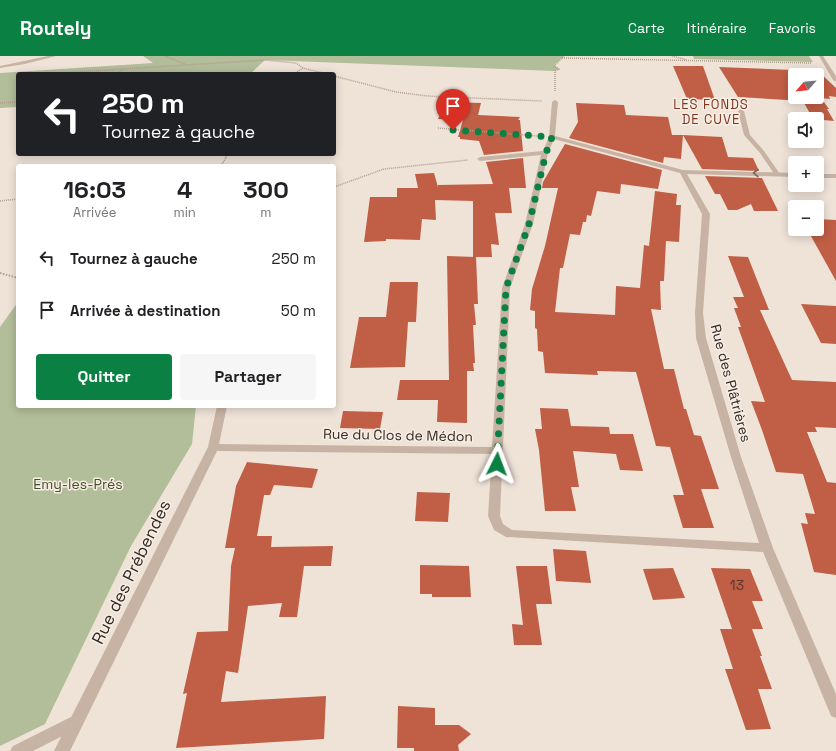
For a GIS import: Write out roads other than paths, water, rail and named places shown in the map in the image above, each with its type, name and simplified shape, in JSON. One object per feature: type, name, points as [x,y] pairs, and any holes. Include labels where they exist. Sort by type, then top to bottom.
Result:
[{"type":"street","points":[[0,67],[26,63],[54,56]]},
{"type":"street","points":[[821,56],[836,80]]},
{"type":"street","points":[[828,66],[836,68]]},
{"type":"street","points":[[555,102],[552,137],[546,153],[529,224],[506,288],[494,516],[498,527],[510,534],[767,548]]},
{"type":"street","points":[[741,111],[747,135],[762,152],[777,174]]},
{"type":"street","points":[[552,137],[682,172],[788,174]]},
{"type":"street","points":[[480,159],[546,153]]},
{"type":"street","name":"Rue des Plâtrières","points":[[682,172],[706,214],[699,313],[702,338],[736,457],[767,548],[836,711]]},
{"type":"street","points":[[824,176],[836,176]]},
{"type":"street","name":"Rue des Prébendes","points":[[62,751],[75,722],[114,648],[213,447],[222,414],[222,408]]},
{"type":"street","name":"Rue du Clos de Médon","points":[[213,447],[498,451]]},
{"type":"street","points":[[18,751],[75,722]]},
{"type":"district","name":"LES FONDS DE CUVE","points":[[711,112]]},
{"type":"park label","name":"Emy-les-Prés","points":[[78,484]]}]
